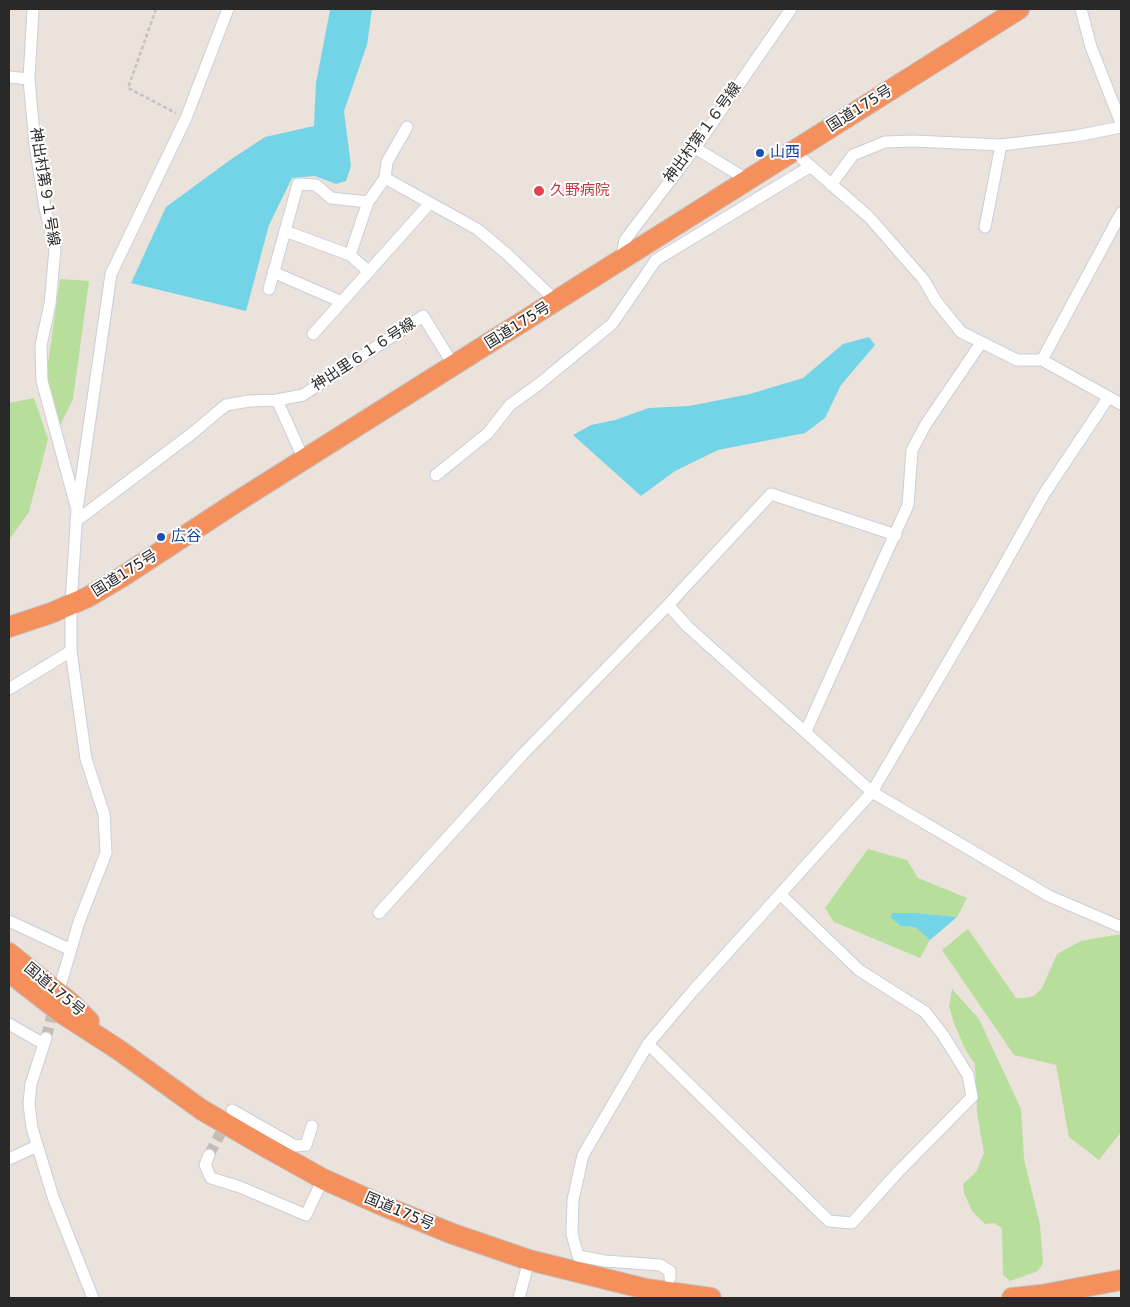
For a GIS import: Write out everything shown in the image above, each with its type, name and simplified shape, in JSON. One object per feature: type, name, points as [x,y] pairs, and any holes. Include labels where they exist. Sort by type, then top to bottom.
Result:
[{"type":"highway","name":"国道175号","points":[[9,627],[71,605],[122,577],[1019,9]]},
{"type":"highway","name":"国道175号","points":[[9,953],[71,1003],[119,1050]]},
{"type":"highway","name":"国道175号","points":[[9,972],[60,1012],[119,1050],[202,1110],[322,1179],[453,1234],[529,1260],[575,1264],[646,1289],[711,1298]]},
{"type":"highway","points":[[1012,1298],[1041,1295],[1121,1280]]},
{"type":"street","name":"神出村第９１号線","points":[[33,9],[29,78],[35,146],[45,208],[55,250],[50,304],[41,345],[42,381],[77,509]]},
{"type":"street","points":[[61,983],[79,922],[106,853],[104,814],[86,759],[71,651],[71,605],[77,509],[111,274],[186,118],[228,9]]},
{"type":"street","name":"神出村第１６号線","points":[[621,260],[625,240],[695,148],[791,9]]},
{"type":"street","points":[[1081,9],[1091,47],[1121,123]]},
{"type":"street","points":[[9,78],[29,78]]},
{"type":"street","points":[[350,255],[368,202],[385,178],[387,162],[407,127]]},
{"type":"street","points":[[831,186],[853,155],[885,142],[913,141],[1001,145],[1076,136],[1121,127]]},
{"type":"street","points":[[985,226],[1001,145]]},
{"type":"street","points":[[695,148],[748,180]]},
{"type":"street","points":[[794,151],[831,186],[869,217],[924,280],[936,301],[961,332],[1017,360],[1042,360],[1121,404]]},
{"type":"street","points":[[436,475],[488,433],[510,405],[539,384],[612,324],[656,260],[811,166]]},
{"type":"street","points":[[385,178],[477,229],[507,254],[556,302]]},
{"type":"street","points":[[269,289],[298,184],[316,184],[331,198],[368,202]]},
{"type":"street","points":[[313,334],[430,203]]},
{"type":"street","points":[[1042,360],[1121,213]]},
{"type":"street","points":[[285,231],[350,255],[368,272]]},
{"type":"street","points":[[273,272],[342,302]]},
{"type":"street","name":"神出里６１６号線","points":[[76,521],[190,435],[226,405],[249,400],[277,400],[303,395],[423,316],[454,366]]},
{"type":"street","points":[[806,732],[908,505],[912,450],[926,424],[981,343]]},
{"type":"street","points":[[670,1278],[670,1271],[660,1265],[605,1261],[575,1264],[572,1234],[573,1200],[584,1155],[648,1044],[692,992],[872,792],[1044,494],[1108,398]]},
{"type":"street","points":[[277,400],[304,460]]},
{"type":"street","points":[[379,913],[523,754],[668,605],[771,494],[896,535]]},
{"type":"street","points":[[668,605],[688,627],[872,792],[1049,896],[1121,926]]},
{"type":"street","points":[[9,689],[71,651]]},
{"type":"street","points":[[648,1044],[830,1221],[852,1223],[898,1172],[972,1097],[968,1074],[943,1036],[924,1012],[859,970],[780,894]]},
{"type":"street","points":[[9,921],[71,950]]},
{"type":"street","points":[[9,1025],[45,1041],[30,1084],[29,1104],[37,1146],[53,1197],[93,1298]]},
{"type":"street","points":[[232,1110],[295,1146],[306,1145],[312,1126]]},
{"type":"street","points":[[9,1159],[37,1146]]},
{"type":"street","points":[[209,1154],[205,1165],[211,1178],[240,1187],[306,1215],[322,1179]]},
{"type":"street","points":[[519,1298],[529,1260]]},
{"type":"path","points":[[156,9],[128,88],[186,118]]},
{"type":"green space","points":[[60,279],[89,281],[73,399],[60,426],[46,377]]},
{"type":"green space","points":[[34,398],[48,439],[29,512],[9,540],[9,403]]},
{"type":"green space","points":[[868,849],[907,860],[918,878],[967,898],[957,917],[893,913],[901,926],[915,927],[930,940],[920,958],[834,922],[825,908]]},
{"type":"green space","points":[[968,929],[1016,998],[1034,996],[1042,988],[1057,954],[1081,941],[1121,934],[1121,1132],[1099,1160],[1069,1137],[1056,1065],[1014,1055],[942,950]]},
{"type":"green space","points":[[952,989],[979,1019],[1021,1109],[1024,1159],[1040,1225],[1043,1263],[1038,1271],[1010,1281],[1003,1275],[1002,1228],[994,1223],[985,1224],[972,1211],[964,1193],[963,1184],[976,1172],[984,1153],[977,1113],[975,1064],[965,1049],[954,1023],[949,1006]]},
{"type":"water","points":[[329,9],[372,9],[367,45],[344,111],[351,166],[346,181],[336,184],[315,176],[292,178],[269,225],[246,311],[131,283],[166,207],[265,137],[314,126],[316,83]]},
{"type":"water","points":[[869,337],[875,345],[841,385],[825,418],[805,433],[718,450],[675,471],[641,496],[573,435],[591,425],[615,420],[649,408],[689,406],[750,394],[803,378],[843,344]]},
{"type":"water","points":[[893,913],[957,917],[930,940],[915,927],[901,926],[890,917]]},
{"type":"tunnel","points":[[46,1038],[55,1003]]},
{"type":"tunnel","points":[[209,1155],[228,1119]]},
{"type":"place","name":"山西","points":[[760,153]]},
{"type":"place","name":"久野病院","points":[[539,191]]},
{"type":"place","name":"広谷","points":[[161,537]]}]
